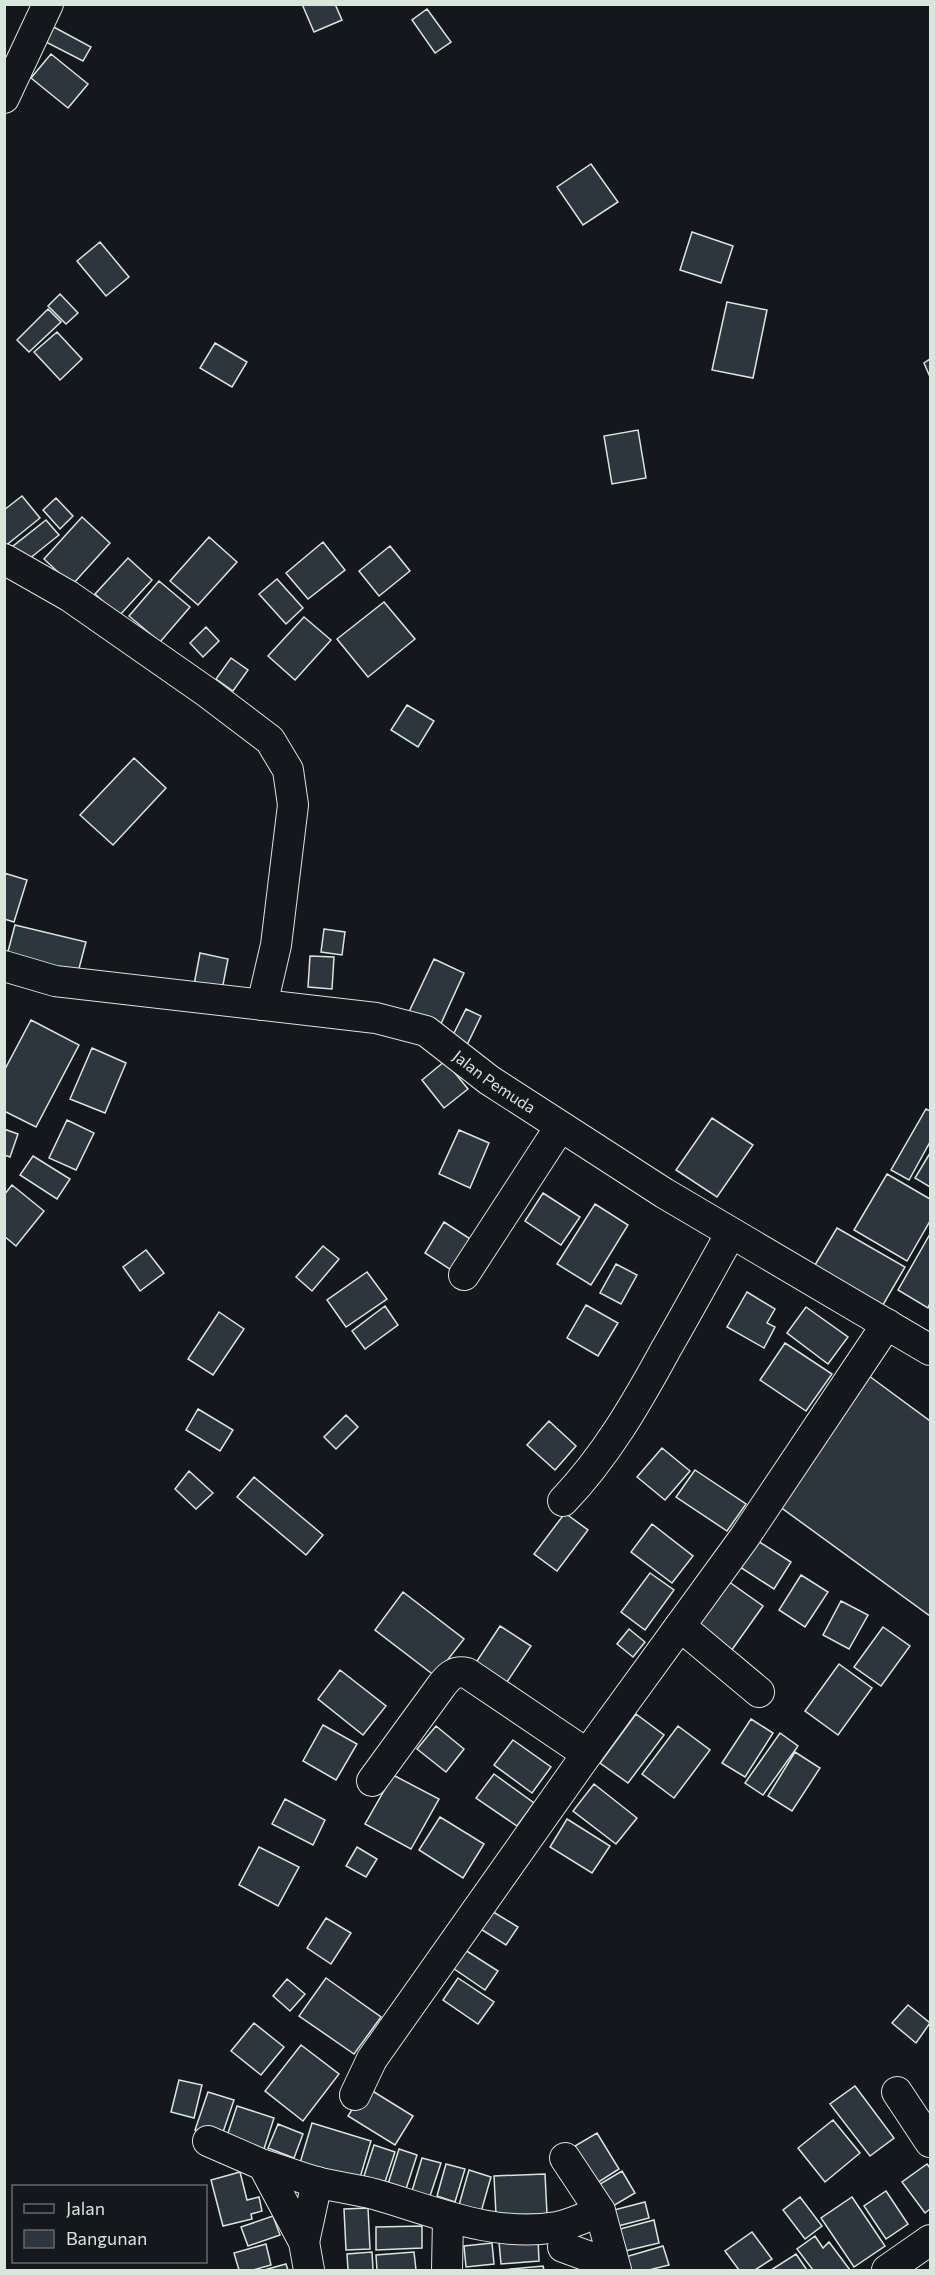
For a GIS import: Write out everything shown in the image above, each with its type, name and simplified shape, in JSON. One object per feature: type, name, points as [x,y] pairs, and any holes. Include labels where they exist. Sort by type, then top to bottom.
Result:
[{"type":"street","points":[[4,98],[48,4]]},
{"type":"street","points":[[4,559],[69,596],[208,693],[270,740],[288,770],[293,805],[276,945],[262,1005]]},
{"type":"street","name":"Jalan Pemuda","points":[[4,966],[56,981],[376,1018],[426,1030],[489,1080],[664,1193],[930,1350]]},
{"type":"street","points":[[464,1275],[560,1126]]},
{"type":"street","points":[[563,1501],[605,1453],[645,1389],[731,1233]]},
{"type":"street","points":[[355,2095],[372,2059],[587,1754],[744,1538],[887,1324]]},
{"type":"street","points":[[680,1626],[759,1692]]},
{"type":"street","points":[[372,1782],[442,1684],[449,1676],[459,1672],[467,1673],[587,1754]]},
{"type":"street","points":[[897,2092],[930,2142]]},
{"type":"street","points":[[208,2141],[263,2164],[317,2182],[357,2190],[425,2209],[448,2218],[477,2225],[538,2228],[561,2248],[592,2258],[614,2271]]},
{"type":"street","points":[[565,2158],[600,2211],[614,2271]]},
{"type":"street","points":[[263,2164],[307,2256]]},
{"type":"street","points":[[307,2256],[317,2182]]},
{"type":"street","points":[[561,2248],[600,2211]]},
{"type":"street","points":[[447,2271],[448,2218]]},
{"type":"street","points":[[887,2271],[930,2240]]},
{"type":"building","points":[[302,4],[335,4],[342,20],[314,32]]},
{"type":"building","points":[[427,9],[451,42],[435,53],[412,20]]},
{"type":"building","points":[[50,25],[91,47],[83,61],[42,40]]},
{"type":"building","points":[[51,54],[88,84],[68,108],[31,78]]},
{"type":"building","points":[[591,164],[618,202],[583,225],[557,187]]},
{"type":"building","points":[[692,232],[733,246],[721,283],[680,270]]},
{"type":"building","points":[[100,242],[129,277],[106,296],[77,261]]},
{"type":"building","points":[[60,294],[78,313],[66,324],[48,306]]},
{"type":"building","points":[[727,302],[767,310],[753,378],[712,370]]},
{"type":"building","points":[[48,309],[61,322],[29,352],[17,340]]},
{"type":"building","points":[[57,332],[82,359],[60,380],[34,352]]},
{"type":"building","points":[[215,343],[247,362],[232,387],[200,368]]},
{"type":"building","points":[[930,359],[930,377],[924,363]]},
{"type":"building","points":[[638,430],[646,478],[612,484],[604,436]]},
{"type":"building","points":[[22,496],[40,518],[4,547],[4,510]]},
{"type":"building","points":[[56,498],[73,516],[60,529],[43,510]]},
{"type":"building","points":[[82,517],[110,543],[72,585],[44,559]]},
{"type":"building","points":[[46,520],[59,535],[24,563],[12,547]]},
{"type":"building","points":[[209,537],[237,562],[198,605],[170,581]]},
{"type":"building","points":[[323,542],[345,570],[308,599],[286,573]]},
{"type":"building","points":[[390,546],[410,571],[379,596],[359,571]]},
{"type":"building","points":[[128,558],[152,580],[119,616],[95,594]]},
{"type":"building","points":[[277,579],[303,608],[286,624],[259,594]]},
{"type":"building","points":[[159,581],[190,607],[160,642],[129,616]]},
{"type":"building","points":[[384,602],[415,639],[368,677],[337,639]]},
{"type":"building","points":[[304,617],[331,640],[295,680],[268,656]]},
{"type":"building","points":[[206,627],[219,641],[203,657],[190,643]]},
{"type":"building","points":[[231,658],[248,670],[233,691],[216,679]]},
{"type":"building","points":[[407,705],[434,721],[418,747],[391,730]]},
{"type":"building","points":[[134,758],[166,788],[113,845],[80,815]]},
{"type":"building","points":[[4,873],[27,880],[14,922],[4,919]]},
{"type":"building","points":[[15,925],[86,942],[77,976],[6,959]]},
{"type":"building","points":[[324,929],[345,932],[342,955],[321,952]]},
{"type":"building","points":[[200,953],[228,959],[222,990],[194,985]]},
{"type":"building","points":[[310,956],[334,957],[332,989],[308,987]]},
{"type":"building","points":[[434,959],[464,973],[439,1028],[408,1014]]},
{"type":"building","points":[[466,1009],[481,1016],[466,1047],[451,1039]]},
{"type":"building","points":[[31,1020],[79,1045],[36,1127],[4,1111],[4,1071]]},
{"type":"building","points":[[92,1048],[126,1063],[105,1113],[70,1099]]},
{"type":"building","points":[[445,1061],[468,1089],[444,1108],[422,1080]]},
{"type":"building","points":[[926,1109],[930,1111],[930,1142],[909,1180],[891,1170]]},
{"type":"building","points":[[712,1118],[753,1145],[717,1197],[676,1170]]},
{"type":"building","points":[[67,1120],[94,1133],[76,1170],[49,1158]]},
{"type":"building","points":[[4,1129],[18,1134],[10,1157],[4,1155]]},
{"type":"building","points":[[459,1130],[489,1143],[470,1188],[439,1174]]},
{"type":"building","points":[[930,1153],[930,1187],[915,1178]]},
{"type":"building","points":[[33,1156],[70,1179],[57,1199],[20,1175]]},
{"type":"building","points":[[887,1174],[930,1199],[930,1221],[907,1261],[854,1230]]},
{"type":"building","points":[[12,1185],[44,1211],[16,1246],[4,1236],[4,1195]]},
{"type":"building","points":[[543,1193],[580,1217],[561,1245],[525,1221]]},
{"type":"building","points":[[595,1204],[628,1225],[591,1285],[557,1264]]},
{"type":"building","points":[[444,1222],[475,1242],[456,1273],[425,1253]]},
{"type":"building","points":[[837,1228],[905,1267],[880,1310],[812,1270]]},
{"type":"building","points":[[930,1234],[930,1303],[928,1308],[898,1290]]},
{"type":"building","points":[[323,1246],[339,1259],[312,1291],[296,1277]]},
{"type":"building","points":[[146,1250],[164,1273],[140,1291],[123,1267]]},
{"type":"building","points":[[616,1264],[637,1275],[621,1304],[600,1293]]},
{"type":"building","points":[[367,1272],[387,1299],[346,1327],[327,1300]]},
{"type":"building","points":[[747,1292],[775,1309],[767,1323],[775,1327],[764,1348],[727,1327]]},
{"type":"building","points":[[586,1305],[618,1323],[598,1356],[567,1338]]},
{"type":"building","points":[[385,1306],[398,1325],[365,1349],[352,1331]]},
{"type":"building","points":[[806,1307],[848,1337],[828,1364],[787,1333]]},
{"type":"building","points":[[219,1312],[244,1329],[213,1375],[188,1359]]},
{"type":"building","points":[[785,1343],[832,1374],[806,1411],[760,1380]]},
{"type":"building","points":[[865,1373],[930,1421],[930,1616],[772,1501]]},
{"type":"building","points":[[198,1409],[233,1430],[220,1451],[186,1430]]},
{"type":"building","points":[[346,1415],[358,1427],[336,1449],[324,1437]]},
{"type":"building","points":[[549,1421],[576,1446],[555,1470],[527,1445]]},
{"type":"building","points":[[662,1448],[690,1471],[665,1500],[637,1477]]},
{"type":"building","points":[[695,1470],[746,1504],[727,1531],[676,1497]]},
{"type":"building","points":[[189,1471],[213,1493],[196,1509],[175,1489]]},
{"type":"building","points":[[254,1477],[323,1535],[306,1555],[237,1497]]},
{"type":"building","points":[[565,1513],[588,1530],[557,1571],[534,1554]]},
{"type":"building","points":[[652,1524],[693,1556],[672,1583],[631,1552]]},
{"type":"building","points":[[758,1541],[791,1562],[774,1589],[740,1567]]},
{"type":"building","points":[[650,1573],[674,1590],[645,1630],[621,1612]]},
{"type":"building","points":[[801,1575],[828,1592],[805,1627],[779,1610]]},
{"type":"building","points":[[725,1579],[763,1606],[729,1654],[690,1628]]},
{"type":"building","points":[[403,1592],[464,1639],[435,1676],[375,1630]]},
{"type":"building","points":[[841,1601],[868,1615],[849,1649],[823,1635]]},
{"type":"building","points":[[500,1626],[531,1646],[505,1685],[475,1664]]},
{"type":"building","points":[[883,1627],[910,1646],[881,1686],[854,1667]]},
{"type":"building","points":[[629,1629],[645,1642],[633,1657],[617,1644]]},
{"type":"building","points":[[839,1664],[872,1688],[838,1735],[805,1711]]},
{"type":"building","points":[[340,1670],[386,1706],[363,1735],[318,1699]]},
{"type":"building","points":[[636,1714],[664,1735],[628,1783],[600,1763]]},
{"type":"building","points":[[751,1719],[773,1733],[745,1777],[722,1763]]},
{"type":"building","points":[[323,1725],[357,1744],[336,1780],[303,1761]]},
{"type":"building","points":[[436,1726],[464,1749],[446,1772],[417,1749]]},
{"type":"building","points":[[678,1726],[710,1750],[674,1798],[642,1774]]},
{"type":"building","points":[[780,1733],[798,1746],[763,1795],[745,1783]]},
{"type":"building","points":[[513,1740],[551,1767],[532,1793],[494,1765]]},
{"type":"building","points":[[795,1752],[820,1768],[792,1811],[768,1796]]},
{"type":"building","points":[[494,1774],[534,1803],[517,1826],[476,1798]]},
{"type":"building","points":[[393,1775],[439,1799],[411,1849],[365,1824]]},
{"type":"building","points":[[594,1784],[637,1818],[616,1844],[573,1811]]},
{"type":"building","points":[[285,1799],[325,1820],[313,1845],[272,1824]]},
{"type":"building","points":[[440,1817],[484,1844],[463,1878],[419,1850]]},
{"type":"building","points":[[567,1819],[610,1846],[592,1873],[550,1847]]},
{"type":"building","points":[[259,1847],[299,1867],[278,1906],[239,1885]]},
{"type":"building","points":[[357,1847],[377,1859],[366,1877],[346,1866]]},
{"type":"building","points":[[490,1910],[518,1927],[506,1945],[479,1928]]},
{"type":"building","points":[[326,1918],[351,1933],[331,1964],[307,1948]]},
{"type":"building","points":[[462,1948],[498,1971],[485,1990],[450,1966]]},
{"type":"building","points":[[326,1978],[381,2017],[354,2054],[299,2016]]},
{"type":"building","points":[[458,1978],[494,2002],[478,2024],[443,2000]]},
{"type":"building","points":[[287,1979],[305,1994],[290,2011],[273,1996]]},
{"type":"building","points":[[908,2005],[930,2023],[916,2043],[892,2023]]},
{"type":"building","points":[[254,2023],[284,2047],[261,2075],[231,2051]]},
{"type":"building","points":[[301,2045],[339,2074],[303,2121],[265,2091]]},
{"type":"building","points":[[179,2080],[202,2085],[194,2118],[171,2112]]},
{"type":"building","points":[[855,2086],[894,2138],[870,2156],[830,2104]]},
{"type":"building","points":[[366,2087],[413,2116],[395,2145],[348,2116]]},
{"type":"building","points":[[208,2092],[234,2100],[221,2138],[195,2130]]},
{"type":"building","points":[[237,2106],[274,2118],[263,2152],[226,2139]]},
{"type":"building","points":[[833,2120],[860,2153],[825,2182],[798,2148]]},
{"type":"building","points":[[312,2123],[371,2141],[359,2181],[300,2163]]},
{"type":"building","points":[[278,2124],[303,2134],[294,2158],[268,2148]]},
{"type":"building","points":[[597,2133],[619,2169],[597,2183],[575,2146]]},
{"type":"building","points":[[374,2145],[395,2152],[385,2182],[364,2176]]},
{"type":"building","points":[[399,2149],[417,2155],[406,2189],[388,2184]]},
{"type":"building","points":[[422,2158],[441,2163],[430,2196],[412,2191]]},
{"type":"building","points":[[446,2164],[465,2169],[455,2202],[437,2196]]},
{"type":"building","points":[[927,2164],[930,2168],[930,2209],[925,2213],[902,2182]]},
{"type":"building","points":[[469,2170],[491,2177],[481,2212],[459,2205]]},
{"type":"building","points":[[622,2171],[635,2193],[613,2206],[600,2184]]},
{"type":"building","points":[[240,2172],[247,2200],[259,2197],[262,2211],[251,2214],[252,2219],[223,2226],[211,2180]]},
{"type":"building","points":[[545,2174],[547,2214],[496,2215],[494,2176]]},
{"type":"building","points":[[886,2191],[908,2224],[886,2239],[864,2206]]},
{"type":"building","points":[[800,2197],[822,2226],[805,2239],[783,2210]]},
{"type":"building","points":[[852,2197],[885,2246],[854,2267],[821,2218]]},
{"type":"building","points":[[645,2202],[649,2218],[618,2226],[614,2210]]},
{"type":"building","points":[[368,2208],[370,2249],[346,2250],[344,2209]]},
{"type":"building","points":[[273,2216],[280,2235],[248,2246],[241,2227]]},
{"type":"building","points":[[654,2220],[659,2243],[625,2251],[620,2229]]},
{"type":"building","points":[[422,2226],[422,2248],[376,2250],[376,2227]]},
{"type":"building","points":[[752,2232],[772,2259],[755,2270],[739,2270],[725,2251]]},
{"type":"building","points":[[815,2236],[823,2248],[829,2242],[850,2270],[813,2270],[797,2249]]},
{"type":"building","points":[[538,2239],[539,2261],[501,2264],[499,2242]]},
{"type":"building","points":[[492,2243],[494,2264],[466,2267],[464,2246]]},
{"type":"building","points":[[266,2244],[271,2265],[253,2270],[239,2270],[234,2253]]},
{"type":"building","points":[[663,2246],[669,2265],[649,2270],[625,2270],[622,2258]]},
{"type":"building","points":[[372,2252],[373,2270],[348,2270],[347,2254]]},
{"type":"building","points":[[414,2252],[416,2270],[377,2270],[376,2255]]},
{"type":"building","points":[[796,2254],[807,2270],[771,2270]]},
{"type":"building","points":[[286,2264],[288,2270],[264,2270]]},
{"type":"building","points":[[543,2266],[544,2270],[501,2270]]}]
